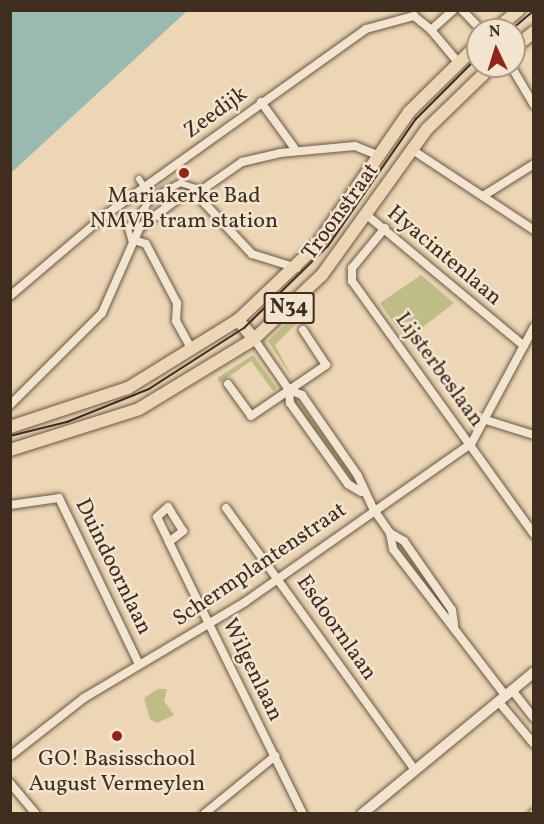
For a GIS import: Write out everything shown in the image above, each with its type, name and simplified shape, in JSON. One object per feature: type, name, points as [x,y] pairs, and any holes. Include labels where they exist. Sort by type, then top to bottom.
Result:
[{"type":"main road","name":"Troonstraat","points":[[12,423],[92,404],[193,352],[238,320],[297,268],[380,156],[409,112],[466,54]]},
{"type":"main road","name":"Troonstraat","points":[[10,450],[140,409],[254,339],[322,274],[368,216],[411,149],[480,78]]},
{"type":"main road","name":"N34","points":[[238,320],[254,339]]},
{"type":"main road","points":[[362,813],[534,672]]},
{"type":"street","points":[[453,10],[431,30],[457,61]]},
{"type":"street","name":"Zeedijk","points":[[10,296],[144,187],[366,29],[408,16],[418,17],[431,30]]},
{"type":"street","points":[[518,78],[534,105]]},
{"type":"street","points":[[261,102],[295,150]]},
{"type":"street","points":[[10,405],[102,313],[140,227],[164,207],[183,195],[197,191],[242,162],[295,150],[355,146],[380,156]]},
{"type":"street","points":[[411,149],[534,231]]},
{"type":"street","points":[[483,196],[534,164]]},
{"type":"street","points":[[139,179],[152,198]]},
{"type":"street","points":[[134,242],[128,228],[152,198],[180,183],[197,191],[252,254],[297,268]]},
{"type":"street","name":"Hyacintenlaan","points":[[368,216],[524,346]]},
{"type":"street","name":"Lijsterbeslaan","points":[[385,228],[352,268],[352,281],[534,534]]},
{"type":"street","points":[[134,242],[146,244],[172,294],[176,321],[193,352]]},
{"type":"street","points":[[471,444],[486,420],[534,327]]},
{"type":"street","points":[[228,384],[251,416],[326,365],[303,330]]},
{"type":"street","points":[[254,339],[289,390],[308,404],[358,476],[361,492],[390,533],[411,551],[452,610],[454,625]]},
{"type":"street","points":[[289,390],[290,403],[353,489],[361,492]]},
{"type":"street","points":[[486,420],[534,435]]},
{"type":"street","name":"Schermplantenstraat","points":[[10,756],[84,698],[209,624],[279,579],[374,510],[471,444]]},
{"type":"street","name":"Duindoornlaan","points":[[10,505],[59,498],[139,664]]},
{"type":"street","name":"Esdoornlaan","points":[[226,508],[415,770]]},
{"type":"street","points":[[390,533],[393,549],[442,617],[454,625],[505,695],[534,744]]},
{"type":"street","name":"Wilgenlaan","points":[[169,542],[303,813]]},
{"type":"street","points":[[505,695],[534,718]]},
{"type":"street","points":[[204,813],[275,756]]},
{"type":"street","points":[[10,783],[36,813]]},
{"type":"shaded area","points":[[421,275],[454,303],[406,340],[380,303]]},
{"type":"shaded area","points":[[297,313],[302,318],[275,345],[292,377],[268,341]]},
{"type":"shaded area","points":[[253,355],[277,388],[273,391],[251,361],[220,383],[217,378]]},
{"type":"shaded area","points":[[292,393],[354,476],[356,485],[295,404]]},
{"type":"shaded area","points":[[394,539],[400,542],[451,619],[395,547]]},
{"type":"shaded area","points":[[158,689],[167,689],[164,701],[174,715],[157,723],[150,719],[144,698]]},
{"type":"water","points":[[11,10],[187,10],[187,11],[11,173]]},
{"type":"tram line","points":[[526,18],[534,11]]},
{"type":"tram line","points":[[10,436],[67,422],[149,389],[244,328],[328,246],[416,119],[466,69]]},
{"type":"place","name":"Mariakerke Bad NMVB tram station","points":[[184,173]]},
{"type":"place","name":"GO! Basisschool August Vermeylen","points":[[117,736]]}]
